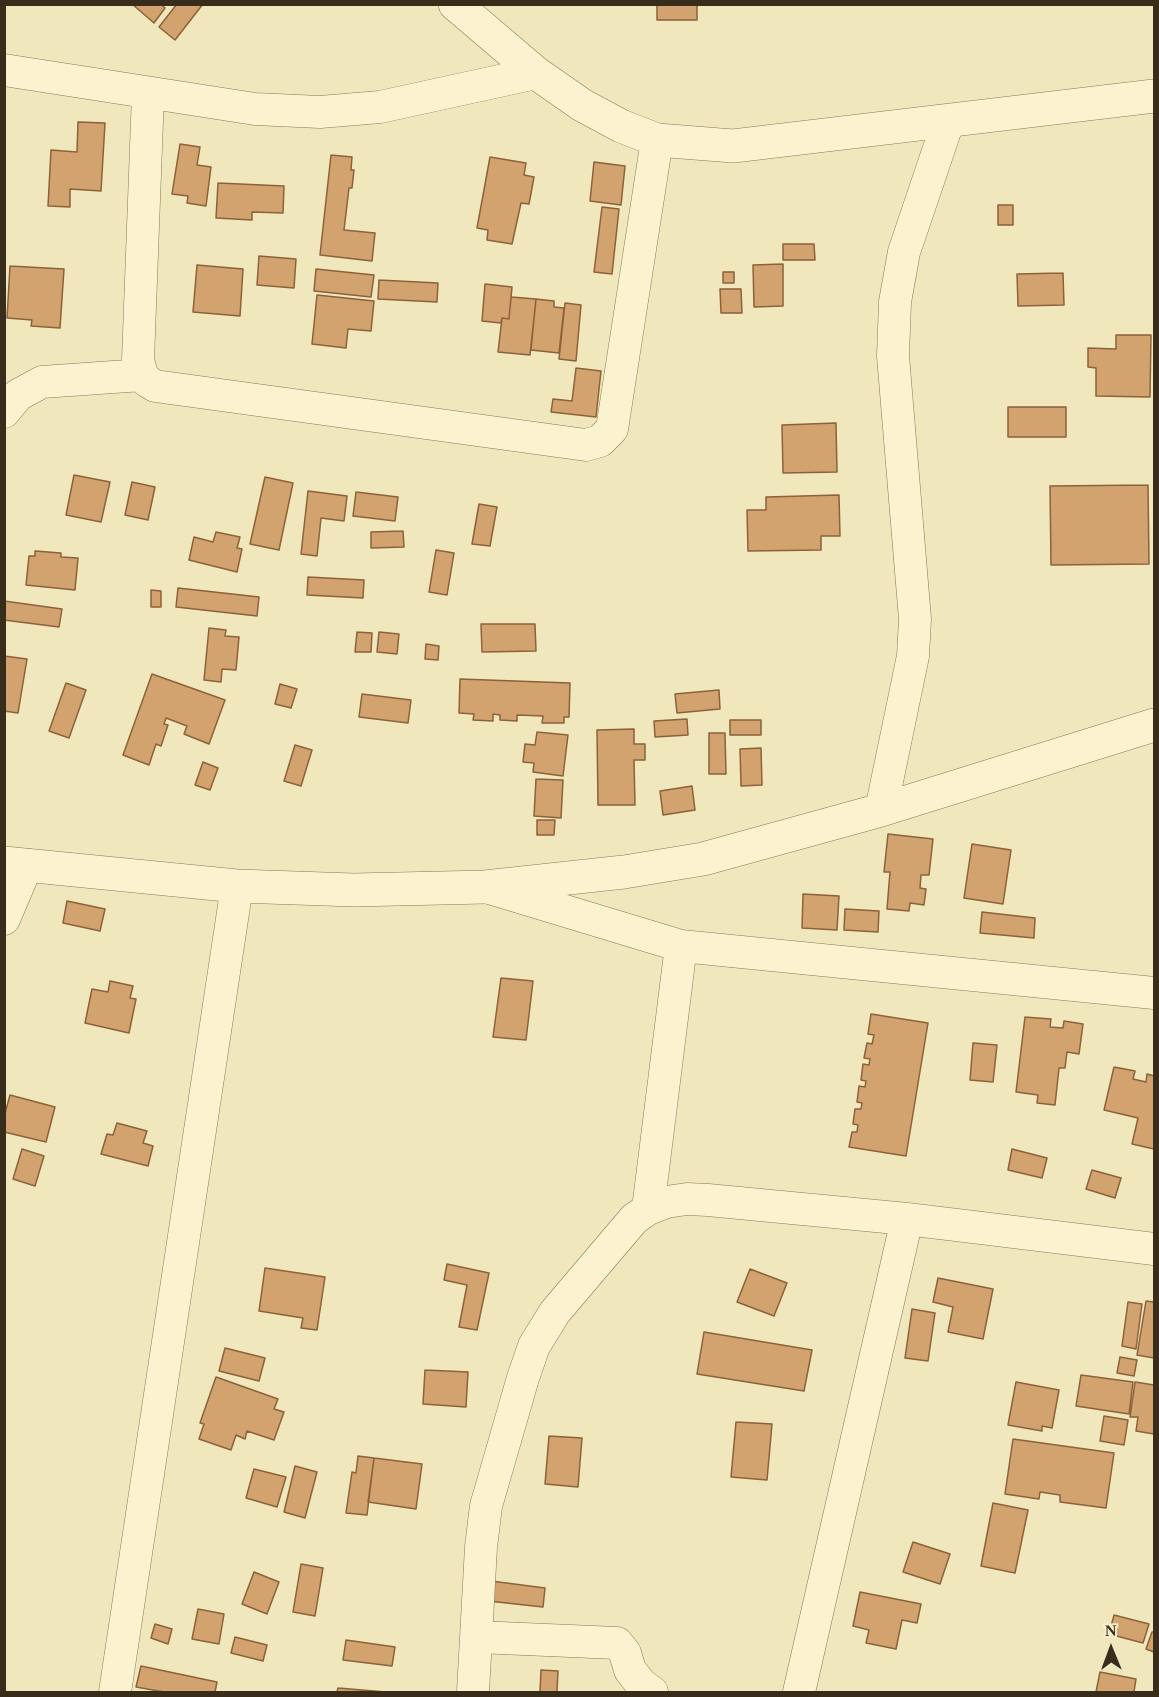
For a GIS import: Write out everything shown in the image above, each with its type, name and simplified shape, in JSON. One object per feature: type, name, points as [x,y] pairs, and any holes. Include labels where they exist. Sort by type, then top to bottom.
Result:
[{"type":"street","points":[[455,4],[536,73],[582,105],[621,126],[657,140],[733,146],[1155,96]]},
{"type":"street","points":[[4,70],[255,109],[320,112],[380,107],[536,73]]},
{"type":"street","points":[[148,94],[138,360],[142,375],[147,381],[155,386],[586,446],[600,441],[612,429],[657,140]]},
{"type":"street","points":[[881,810],[913,656],[915,619],[893,356],[895,302],[904,252],[948,122]]},
{"type":"street","points":[[4,412],[18,394],[42,382],[142,375]]},
{"type":"street","points":[[4,919],[16,864],[237,886],[354,890],[485,887],[665,867],[704,859],[881,810],[1155,724]]},
{"type":"street","points":[[115,1692],[237,886]]},
{"type":"street","points":[[485,887],[681,946],[1155,993]]},
{"type":"street","points":[[648,1209],[681,946]]},
{"type":"street","points":[[473,1692],[486,1506],[534,1346],[562,1303],[634,1219],[648,1209],[666,1202],[687,1199],[907,1219],[1155,1249]]},
{"type":"street","points":[[800,1692],[907,1219]]},
{"type":"street","points":[[477,1637],[618,1643],[625,1653],[630,1670],[641,1684],[652,1692]]},
{"type":"building","points":[[132,4],[161,4],[165,8],[154,23]]},
{"type":"building","points":[[177,4],[203,4],[175,40],[159,27]]},
{"type":"building","points":[[657,4],[697,4],[697,20],[657,20]]},
{"type":"building","points":[[78,122],[105,123],[101,191],[70,189],[70,207],[48,206],[51,150],[77,152]]},
{"type":"building","points":[[180,144],[200,147],[197,165],[211,167],[206,206],[187,203],[188,196],[172,194]]},
{"type":"building","points":[[331,155],[352,157],[351,170],[354,170],[352,188],[349,188],[344,230],[375,233],[372,261],[320,255]]},
{"type":"building","points":[[490,157],[526,163],[524,175],[534,177],[529,204],[521,203],[512,244],[487,240],[488,230],[477,228]]},
{"type":"building","points":[[594,162],[625,166],[621,205],[590,201]]},
{"type":"building","points":[[218,183],[284,186],[283,213],[252,212],[252,220],[216,218]]},
{"type":"building","points":[[998,205],[1013,205],[1013,225],[998,225]]},
{"type":"building","points":[[602,207],[619,209],[612,274],[594,272]]},
{"type":"building","points":[[783,244],[814,244],[815,260],[783,260]]},
{"type":"building","points":[[259,256],[296,259],[294,288],[257,285]]},
{"type":"building","points":[[783,264],[783,306],[754,307],[753,265]]},
{"type":"building","points":[[197,265],[243,269],[240,316],[193,312]]},
{"type":"building","points":[[10,266],[64,269],[60,328],[31,326],[32,320],[7,318]]},
{"type":"building","points":[[316,269],[374,275],[371,297],[314,291]]},
{"type":"building","points":[[723,272],[734,272],[734,283],[723,283]]},
{"type":"building","points":[[1063,273],[1064,305],[1018,306],[1017,274]]},
{"type":"building","points":[[379,280],[438,283],[437,302],[378,299]]},
{"type":"building","points":[[485,284],[512,287],[509,319],[502,318],[501,323],[482,321]]},
{"type":"building","points":[[720,289],[741,289],[742,313],[721,313]]},
{"type":"building","points":[[317,295],[374,301],[371,331],[348,329],[346,348],[312,344]]},
{"type":"building","points":[[511,297],[536,299],[530,355],[498,352],[502,318],[509,319]]},
{"type":"building","points":[[536,299],[554,301],[554,307],[564,308],[559,353],[531,350]]},
{"type":"building","points":[[565,303],[581,305],[576,361],[559,359]]},
{"type":"building","points":[[1116,335],[1151,335],[1150,397],[1096,396],[1096,368],[1088,367],[1088,348],[1116,349]]},
{"type":"building","points":[[576,368],[601,371],[596,417],[551,412],[553,399],[572,401]]},
{"type":"building","points":[[1008,407],[1066,407],[1066,437],[1008,437]]},
{"type":"building","points":[[836,423],[837,472],[783,473],[782,425]]},
{"type":"building","points":[[74,475],[110,482],[101,522],[66,515]]},
{"type":"building","points":[[265,477],[293,483],[279,550],[250,544]]},
{"type":"building","points":[[132,482],[155,487],[148,520],[125,515]]},
{"type":"building","points":[[1148,485],[1149,564],[1051,565],[1050,486]]},
{"type":"building","points":[[308,491],[347,496],[344,521],[321,518],[317,556],[301,554]]},
{"type":"building","points":[[356,492],[398,497],[395,521],[353,516]]},
{"type":"building","points":[[839,495],[840,536],[821,536],[821,550],[748,551],[747,510],[766,510],[766,497]]},
{"type":"building","points":[[479,504],[497,507],[490,546],[472,544]]},
{"type":"building","points":[[403,531],[404,547],[371,548],[371,532]]},
{"type":"building","points":[[216,532],[240,537],[237,548],[242,549],[237,572],[189,560],[194,537],[213,542]]},
{"type":"building","points":[[436,550],[454,553],[447,595],[429,592]]},
{"type":"building","points":[[35,551],[61,553],[61,557],[78,558],[75,590],[26,585],[29,556],[35,556]]},
{"type":"building","points":[[308,577],[364,580],[363,598],[307,595]]},
{"type":"building","points":[[178,588],[259,597],[257,616],[176,607]]},
{"type":"building","points":[[151,590],[161,591],[161,607],[151,607]]},
{"type":"building","points":[[4,601],[62,609],[59,627],[4,620]]},
{"type":"building","points":[[481,624],[535,624],[536,651],[482,652]]},
{"type":"building","points":[[209,628],[226,630],[225,636],[239,637],[236,670],[222,669],[221,682],[204,680]]},
{"type":"building","points":[[357,632],[372,633],[371,652],[355,652]]},
{"type":"building","points":[[379,632],[399,634],[397,654],[377,652]]},
{"type":"building","points":[[426,644],[439,646],[438,660],[425,659]]},
{"type":"building","points":[[4,656],[27,659],[18,713],[4,711]]},
{"type":"building","points":[[152,674],[225,700],[209,744],[184,734],[187,726],[166,718],[164,724],[168,725],[161,746],[156,744],[149,765],[123,755]]},
{"type":"building","points":[[460,679],[570,683],[569,717],[564,717],[564,723],[542,723],[543,716],[517,715],[517,721],[500,720],[500,715],[493,714],[493,721],[473,720],[474,714],[459,713]]},
{"type":"building","points":[[66,683],[86,690],[69,738],[49,731]]},
{"type":"building","points":[[280,684],[297,689],[291,708],[275,704]]},
{"type":"building","points":[[719,690],[720,709],[677,713],[675,694]]},
{"type":"building","points":[[362,694],[411,700],[408,723],[359,717]]},
{"type":"building","points":[[687,719],[688,735],[655,737],[654,721]]},
{"type":"building","points":[[730,720],[761,720],[761,735],[730,735]]},
{"type":"building","points":[[634,729],[634,744],[645,744],[645,760],[634,760],[635,805],[598,805],[597,730]]},
{"type":"building","points":[[537,732],[568,735],[563,776],[533,772],[534,763],[523,762],[525,744],[535,745]]},
{"type":"building","points":[[709,733],[725,733],[726,774],[709,774]]},
{"type":"building","points":[[295,745],[312,750],[301,786],[284,781]]},
{"type":"building","points":[[761,748],[762,785],[741,786],[740,749]]},
{"type":"building","points":[[203,762],[218,768],[210,790],[195,785]]},
{"type":"building","points":[[536,779],[563,780],[561,818],[534,816]]},
{"type":"building","points":[[692,786],[695,810],[663,815],[660,791]]},
{"type":"building","points":[[537,820],[555,820],[554,835],[537,835]]},
{"type":"building","points":[[888,834],[933,839],[929,875],[921,875],[920,888],[926,889],[924,905],[910,903],[909,911],[887,909],[890,872],[884,872]]},
{"type":"building","points":[[972,844],[1011,850],[1003,904],[964,898]]},
{"type":"building","points":[[803,894],[839,896],[837,930],[802,928]]},
{"type":"building","points":[[67,901],[105,909],[100,931],[63,923]]},
{"type":"building","points":[[845,909],[879,911],[878,932],[844,930]]},
{"type":"building","points":[[982,912],[1035,918],[1034,938],[980,933]]},
{"type":"building","points":[[501,978],[533,981],[526,1040],[493,1037]]},
{"type":"building","points":[[110,981],[133,986],[130,998],[136,999],[129,1033],[85,1023],[92,989],[108,992]]},
{"type":"building","points":[[871,1014],[928,1023],[906,1156],[849,1147],[852,1132],[857,1132],[858,1125],[853,1124],[855,1109],[861,1109],[862,1103],[857,1102],[859,1086],[865,1087],[866,1081],[861,1080],[863,1064],[869,1065],[870,1059],[864,1058],[867,1043],[872,1044],[874,1035],[868,1034]]},
{"type":"building","points":[[1025,1017],[1051,1019],[1050,1027],[1063,1028],[1064,1021],[1083,1024],[1079,1054],[1067,1052],[1065,1068],[1059,1068],[1055,1105],[1037,1103],[1038,1095],[1016,1092]]},
{"type":"building","points":[[973,1043],[997,1045],[993,1082],[970,1080]]},
{"type":"building","points":[[1114,1067],[1135,1071],[1133,1079],[1146,1082],[1147,1074],[1154,1076],[1154,1149],[1132,1144],[1138,1118],[1104,1110]]},
{"type":"building","points":[[10,1095],[55,1107],[46,1142],[4,1132],[4,1117]]},
{"type":"building","points":[[117,1123],[147,1131],[143,1143],[153,1146],[148,1166],[101,1154],[107,1134],[113,1135]]},
{"type":"building","points":[[22,1149],[44,1156],[35,1186],[13,1179]]},
{"type":"building","points":[[1012,1149],[1047,1158],[1042,1178],[1008,1170]]},
{"type":"building","points":[[1092,1170],[1121,1178],[1115,1198],[1086,1189]]},
{"type":"building","points":[[447,1264],[489,1273],[477,1330],[459,1327],[467,1285],[444,1280]]},
{"type":"building","points":[[265,1268],[325,1277],[317,1330],[301,1328],[303,1318],[259,1311]]},
{"type":"building","points":[[750,1269],[787,1283],[774,1316],[737,1302]]},
{"type":"building","points":[[938,1278],[993,1289],[983,1339],[948,1332],[953,1307],[933,1302]]},
{"type":"building","points":[[1146,1301],[1154,1302],[1154,1358],[1137,1355]]},
{"type":"building","points":[[1128,1302],[1142,1304],[1136,1349],[1122,1346]]},
{"type":"building","points":[[912,1309],[935,1313],[928,1361],[905,1358]]},
{"type":"building","points":[[704,1332],[812,1350],[804,1391],[697,1374]]},
{"type":"building","points":[[225,1348],[265,1358],[259,1381],[219,1371]]},
{"type":"building","points":[[1120,1357],[1137,1360],[1134,1376],[1117,1373]]},
{"type":"building","points":[[425,1370],[468,1372],[466,1407],[423,1404]]},
{"type":"building","points":[[1081,1375],[1133,1382],[1129,1414],[1076,1406]]},
{"type":"building","points":[[216,1377],[278,1399],[274,1409],[284,1412],[274,1440],[247,1431],[245,1439],[236,1435],[231,1450],[199,1439],[204,1424],[200,1423]]},
{"type":"building","points":[[1016,1382],[1059,1390],[1052,1428],[1042,1426],[1042,1431],[1008,1425]]},
{"type":"building","points":[[1135,1382],[1154,1385],[1154,1434],[1136,1431],[1138,1417],[1130,1417]]},
{"type":"building","points":[[1104,1416],[1128,1420],[1124,1445],[1100,1441]]},
{"type":"building","points":[[736,1422],[772,1424],[767,1480],[731,1477]]},
{"type":"building","points":[[549,1436],[582,1438],[578,1487],[545,1484]]},
{"type":"building","points":[[1013,1439],[1114,1453],[1106,1508],[1060,1502],[1060,1495],[1040,1492],[1039,1499],[1005,1494]]},
{"type":"building","points":[[358,1456],[374,1458],[367,1515],[346,1513],[352,1472],[356,1473]]},
{"type":"building","points":[[374,1458],[422,1464],[416,1509],[368,1502]]},
{"type":"building","points":[[295,1466],[317,1472],[305,1518],[284,1512]]},
{"type":"building","points":[[254,1469],[286,1477],[277,1507],[246,1498]]},
{"type":"building","points":[[993,1503],[1028,1510],[1015,1573],[981,1566]]},
{"type":"building","points":[[913,1542],[950,1554],[940,1584],[903,1572]]},
{"type":"building","points":[[301,1564],[323,1568],[315,1616],[293,1612]]},
{"type":"building","points":[[254,1572],[279,1582],[267,1614],[242,1604]]},
{"type":"building","points":[[491,1581],[545,1588],[543,1607],[488,1601]]},
{"type":"building","points":[[860,1592],[921,1604],[917,1623],[902,1620],[896,1649],[866,1643],[869,1630],[853,1626]]},
{"type":"building","points":[[198,1609],[224,1614],[219,1644],[192,1639]]},
{"type":"building","points":[[1114,1615],[1149,1624],[1143,1643],[1109,1634]]},
{"type":"building","points":[[155,1624],[172,1629],[168,1644],[151,1638]]},
{"type":"building","points":[[1152,1632],[1154,1632],[1154,1652],[1146,1649]]},
{"type":"building","points":[[235,1637],[267,1645],[263,1661],[231,1653]]},
{"type":"building","points":[[346,1640],[395,1647],[392,1666],[343,1660]]},
{"type":"building","points":[[141,1666],[217,1682],[215,1692],[164,1692],[136,1687]]},
{"type":"building","points":[[541,1670],[558,1671],[557,1692],[540,1692]]},
{"type":"building","points":[[1100,1672],[1136,1679],[1134,1692],[1096,1692]]},
{"type":"building","points":[[338,1688],[386,1692],[337,1692]]}]
